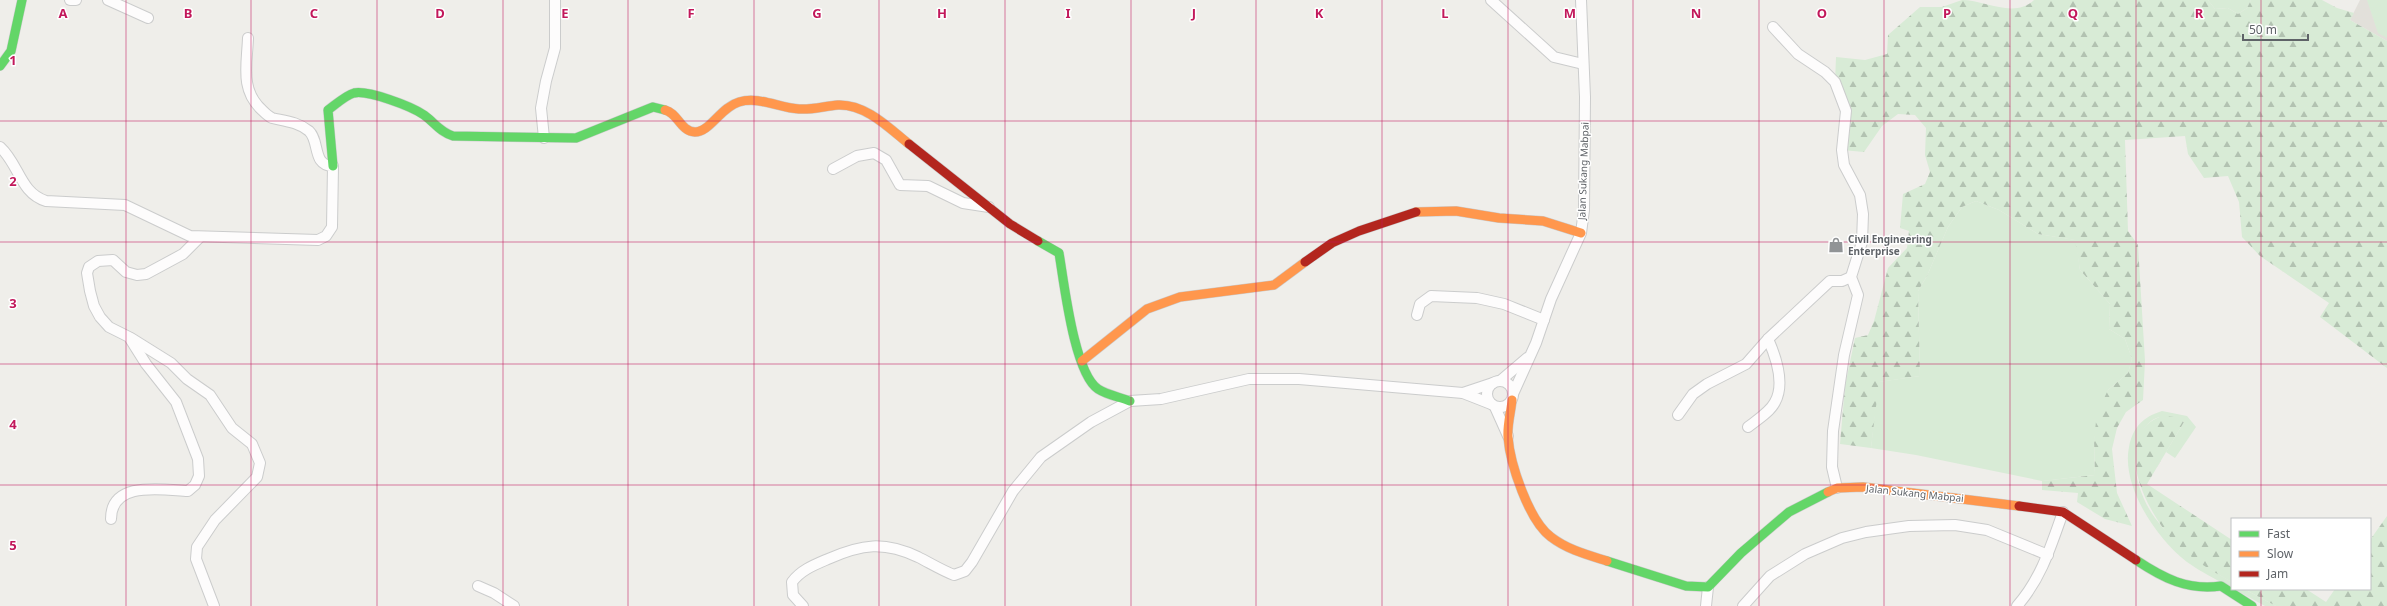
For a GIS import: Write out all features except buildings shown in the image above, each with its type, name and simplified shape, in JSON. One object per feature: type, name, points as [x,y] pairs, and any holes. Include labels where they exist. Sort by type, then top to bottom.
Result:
[{"type":"street","points":[[0,66],[11,51],[22,0]]},
{"type":"street","points":[[70,0],[76,0]]},
{"type":"street","points":[[108,0],[148,18]]},
{"type":"street","points":[[544,138],[541,108],[546,81],[555,48],[555,0]]},
{"type":"street","points":[[1491,0],[1554,57],[1583,64]]},
{"type":"street","name":"Jalan Sukang Mabpai","points":[[1508,436],[1513,397],[1551,299],[1580,232],[1585,188],[1585,97],[1581,0]]},
{"type":"street","points":[[1773,27],[1798,54],[1825,72],[1835,82],[1846,111],[1842,150],[1844,165],[1860,194],[1864,225],[1862,242],[1851,277],[1858,295],[1844,355],[1833,431],[1832,467],[1837,488]]},
{"type":"street","points":[[248,38],[246,84],[255,103],[270,117],[294,123],[308,131],[314,137],[320,159],[328,166],[333,166]]},
{"type":"street","points":[[0,148],[7,153],[29,191],[38,198],[46,201],[125,205],[181,234],[200,237],[308,241],[326,236],[332,227],[333,166],[328,110],[353,93],[367,94],[410,107],[424,115],[443,133],[453,136],[576,138],[653,107],[670,111],[685,129],[695,132],[706,129],[724,109],[738,102],[754,100],[808,110],[840,105],[856,106],[875,117],[1010,224],[1059,252],[1073,335],[1086,375],[1093,385],[1130,400],[1161,399],[1249,379],[1299,378],[1463,393],[1493,405],[1505,407],[1513,397],[1509,385],[1497,382],[1463,393]]},
{"type":"street","points":[[833,169],[857,156],[874,153],[886,160],[900,185],[928,186],[963,203],[989,207]]},
{"type":"street","points":[[1082,361],[1146,309],[1180,297],[1274,284],[1332,243],[1359,231],[1417,212],[1456,211],[1499,218],[1543,221],[1580,232]]},
{"type":"street","points":[[200,237],[183,254],[146,274],[137,275],[126,272],[114,260],[98,261],[89,267],[87,273],[90,291],[100,317],[110,327],[171,363],[187,379],[210,395],[232,428],[252,444],[260,463],[257,477],[215,520],[197,547],[196,559],[214,606]]},
{"type":"street","points":[[1678,415],[1693,394],[1707,384],[1746,364],[1768,339],[1830,281],[1842,281],[1851,277]]},
{"type":"street","points":[[1417,315],[1420,304],[1431,296],[1477,298],[1504,304],[1544,320]]},
{"type":"street","points":[[111,518],[112,506],[120,497],[137,490],[149,488],[188,490],[195,485],[199,476],[198,460],[176,402],[146,364],[129,337]]},
{"type":"street","points":[[1748,427],[1775,402],[1780,391],[1778,370],[1768,339]]},
{"type":"street","name":"Jalan Sukang Mabpai","points":[[1497,382],[1530,356]]},
{"type":"street","points":[[1493,405],[1487,395],[1489,388],[1497,382]]},
{"type":"street","points":[[803,606],[793,595],[792,582],[797,576],[812,566],[863,546],[885,546],[901,549],[940,570],[954,574],[965,571],[972,562],[1013,491],[1041,457],[1091,422],[1130,400]]},
{"type":"street","name":"Jalan Sukang Mabpai","points":[[1493,405],[1508,436],[1520,487],[1531,511],[1544,530],[1555,541],[1603,560],[1663,580],[1686,586],[1708,588],[1769,527],[1789,512],[1837,488],[1880,488],[2063,512],[2082,521],[2125,554],[2176,582],[2206,590],[2221,586],[2252,606]]},
{"type":"street","points":[[2017,606],[2033,586],[2048,555],[2063,512]]},
{"type":"street","points":[[1743,606],[1770,576],[1805,554],[1842,538],[1866,532],[1909,526],[1955,525],[1987,530],[2048,555]]},
{"type":"street","points":[[478,586],[494,593],[514,606]]},
{"type":"street","points":[[1706,606],[1708,588]]},
{"type":"shaded area","points":[[2360,0],[2387,0],[2387,41],[2350,20]]},
{"type":"green space","points":[[1962,0],[1999,7],[2018,8],[2034,0],[2208,0],[2215,9],[2228,8],[2238,14],[2247,8],[2251,0],[2322,0],[2337,8],[2354,13],[2350,20],[2387,41],[2387,368],[2320,317],[2329,303],[2260,256],[2242,237],[2239,202],[2228,176],[2204,178],[2188,154],[2185,136],[2125,140],[2128,231],[2138,245],[2145,361],[2143,400],[2126,412],[2117,428],[2112,449],[2117,493],[2132,526],[2105,519],[2077,502],[2078,493],[2042,490],[2042,481],[2095,475],[2094,439],[2097,413],[2108,390],[2128,373],[2132,359],[2125,339],[2109,329],[2110,304],[2080,270],[2075,240],[2038,234],[1999,210],[1976,201],[1962,207],[1948,227],[1927,276],[1918,291],[1920,376],[1879,382],[1871,448],[1840,444],[1845,386],[1855,338],[1868,335],[1874,321],[1888,268],[1907,248],[1909,231],[1900,228],[1903,194],[1925,184],[1930,172],[1925,155],[1926,128],[1915,115],[1898,114],[1882,126],[1864,152],[1842,150],[1845,125],[1835,82],[1836,57],[1865,60],[1887,54],[1888,35],[1920,7],[1942,7]]},
{"type":"green space","points":[[2208,0],[2251,0],[2247,8],[2238,14],[2228,8],[2215,9]]},
{"type":"green space","points":[[2367,0],[2387,0],[2387,38],[2378,33]]},
{"type":"green space","points":[[1976,201],[1999,210],[2038,234],[2076,240],[2080,270],[2110,304],[2109,329],[2125,339],[2132,359],[2128,373],[2108,390],[2094,439],[2095,475],[2042,481],[1916,455],[1871,448],[1878,382],[1920,376],[1918,291],[1927,276],[1948,227],[1962,207]]},
{"type":"green space","points":[[2162,411],[2187,416],[2196,427],[2175,458],[2166,452],[2184,422],[2165,417],[2158,417],[2145,427],[2139,437],[2135,461],[2136,473],[2143,498],[2155,518],[2172,538],[2200,562],[2231,581],[2231,587],[2192,566],[2175,552],[2153,525],[2143,510],[2136,494],[2130,478],[2128,462],[2129,447],[2136,428],[2149,416]]},
{"type":"green space","points":[[2162,416],[2174,417],[2184,422],[2147,484],[2231,539],[2231,581],[2203,565],[2177,544],[2166,532],[2155,516],[2145,497],[2138,478],[2135,458],[2137,441],[2145,426]]},
{"type":"green space","points":[[2387,516],[2387,606],[2276,606],[2246,590],[2308,590],[2326,602],[2334,590],[2371,590],[2371,539]]},
{"type":"green space","points":[[2236,590],[2246,590],[2276,606],[2265,606]]},
{"type":"traffic: fast","points":[[0,66],[11,51],[22,0]]},
{"type":"traffic: fast","points":[[333,166],[328,110],[344,98],[354,93],[379,96],[410,107],[424,115],[441,130],[453,136],[576,138],[653,107],[665,110]]},
{"type":"traffic: fast","points":[[1038,241],[1059,253],[1067,305],[1076,347],[1082,365],[1090,380],[1098,389],[1130,401]]},
{"type":"traffic: fast","points":[[1607,561],[1686,586],[1708,587],[1741,553],[1789,512],[1828,492]]},
{"type":"traffic: fast","points":[[2136,560],[2176,582],[2198,587],[2221,586],[2252,606]]},
{"type":"traffic: slow","points":[[665,110],[673,115],[686,129],[695,132],[706,128],[727,109],[739,102],[754,100],[799,109],[838,105],[848,106],[858,108],[876,118],[909,144]]},
{"type":"traffic: slow","points":[[1416,212],[1456,211],[1499,218],[1543,221],[1581,233]]},
{"type":"traffic: slow","points":[[1082,361],[1147,309],[1180,297],[1274,285],[1305,262]]},
{"type":"traffic: slow","points":[[1512,400],[1508,428],[1512,462],[1522,491],[1535,518],[1543,529],[1558,542],[1578,552],[1607,561]]},
{"type":"traffic: slow","points":[[1828,492],[1837,488],[1863,487],[2019,506]]},
{"type":"traffic: jam","points":[[909,144],[1010,224],[1038,241]]},
{"type":"traffic: jam","points":[[1305,262],[1332,243],[1359,231],[1416,212]]},
{"type":"traffic: jam","points":[[2019,506],[2063,512],[2136,560]]},
{"type":"place","name":"Civil Engineering Enterprise","points":[[1836,245]]}]
